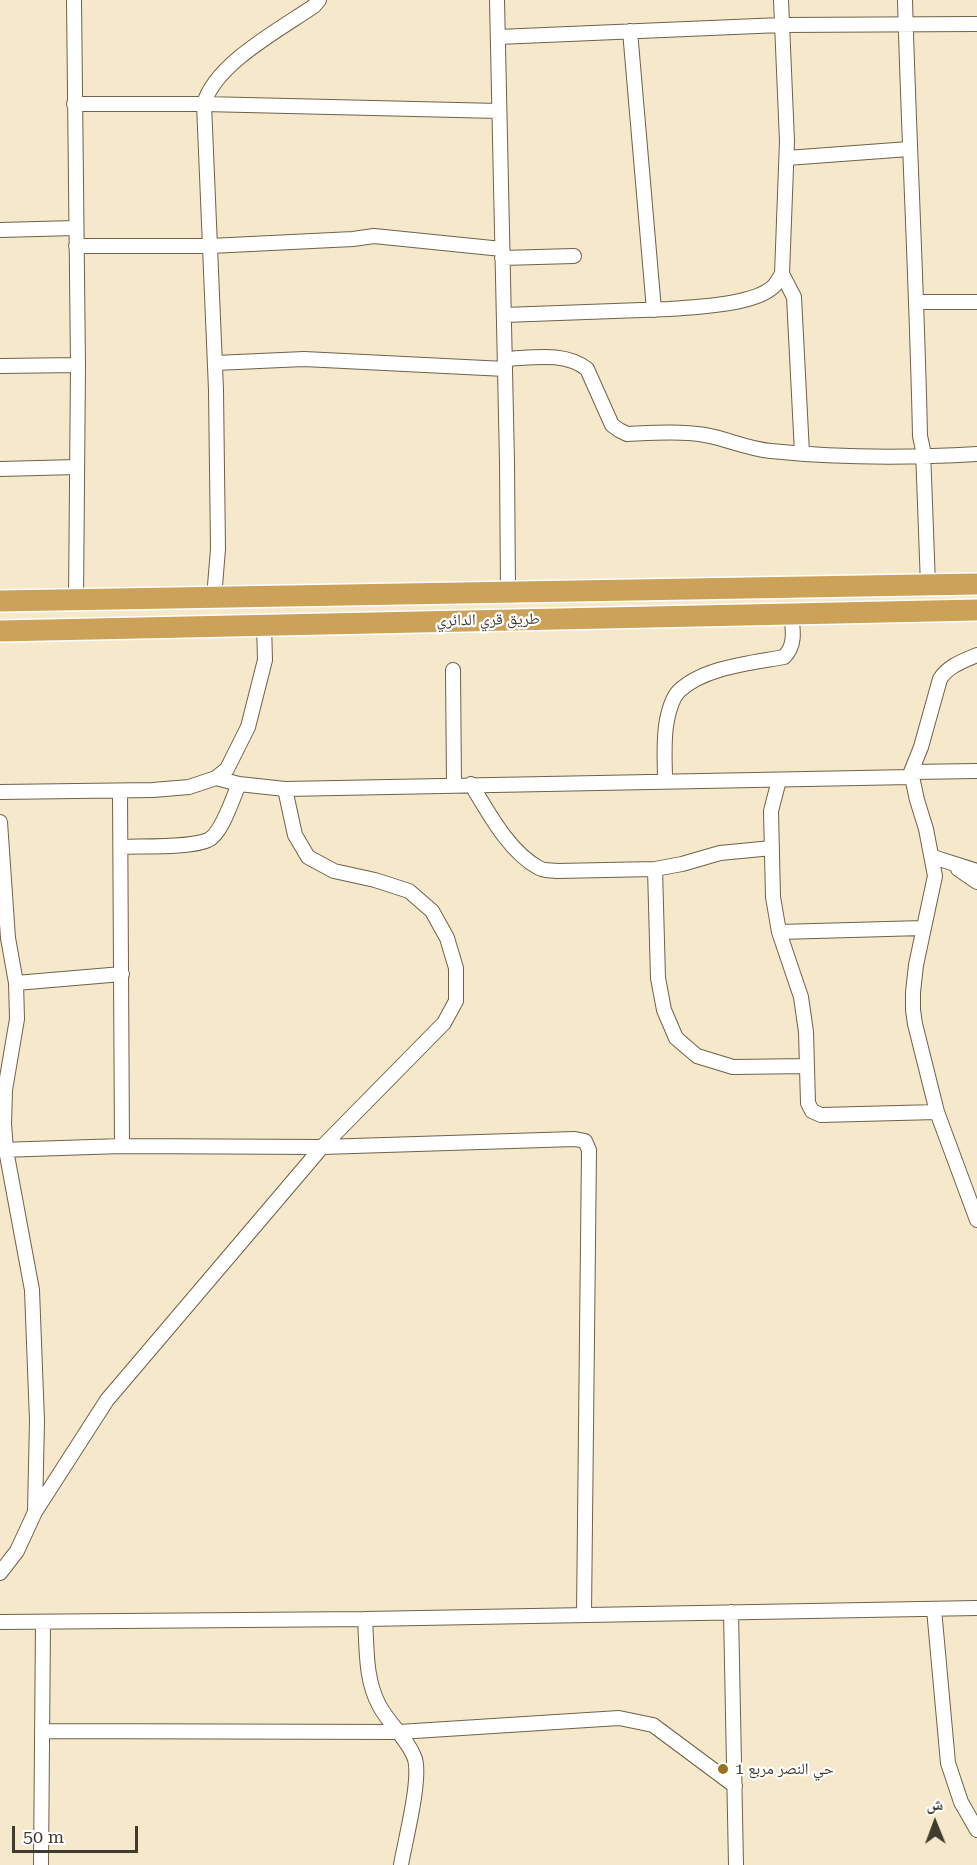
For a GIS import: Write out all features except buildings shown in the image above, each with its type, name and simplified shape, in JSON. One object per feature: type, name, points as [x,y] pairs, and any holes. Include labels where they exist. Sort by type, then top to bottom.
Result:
[{"type":"highway","name":"طريق قري الدائري","points":[[0,601],[977,584]]},
{"type":"highway","name":"طريق قري الدائري","points":[[0,631],[977,610]]},
{"type":"street","points":[[74,0],[78,365],[76,600]]},
{"type":"street","points":[[214,598],[218,549],[215,363],[204,104],[213,83],[238,58],[314,6],[319,0]]},
{"type":"street","points":[[497,0],[508,593]]},
{"type":"street","points":[[781,0],[787,158],[782,274],[794,297],[802,453]]},
{"type":"street","points":[[905,0],[920,436],[924,457],[928,585]]},
{"type":"street","points":[[498,37],[781,26],[977,24]]},
{"type":"street","points":[[630,32],[654,310]]},
{"type":"street","points":[[74,104],[204,104],[499,111]]},
{"type":"street","points":[[787,158],[909,149]]},
{"type":"street","points":[[0,230],[75,228]]},
{"type":"street","points":[[76,246],[210,246],[374,236],[502,254],[574,256]]},
{"type":"street","points":[[504,315],[654,310],[725,304],[759,295],[773,286],[782,274]]},
{"type":"street","points":[[917,302],[977,302]]},
{"type":"street","points":[[215,363],[304,359],[505,364],[556,357],[566,358],[587,369],[612,425],[627,434],[691,433],[721,438],[744,447],[802,453],[924,457],[977,454]]},
{"type":"street","points":[[0,366],[78,365]]},
{"type":"street","points":[[0,469],[77,467]]},
{"type":"street","points":[[665,781],[666,722],[674,697],[680,690],[697,680],[724,668],[784,657],[792,645],[791,614]]},
{"type":"street","points":[[0,792],[120,791],[189,787],[216,778],[227,769],[248,727],[265,660],[264,625]]},
{"type":"street","points":[[977,655],[951,668],[940,679],[911,774],[933,857],[935,876],[923,928],[914,983],[913,1010],[937,1112],[977,1220]]},
{"type":"street","points":[[453,670],[454,784]]},
{"type":"street","points":[[216,778],[239,784],[285,789],[454,784],[779,780],[977,771]]},
{"type":"street","points":[[779,780],[771,811],[772,888],[779,932],[801,997],[806,1032],[807,1102],[812,1111],[821,1115],[937,1112]]},
{"type":"street","points":[[121,847],[186,845],[209,840],[220,827],[239,784]]},
{"type":"street","points":[[471,784],[492,820],[516,850],[541,869],[557,871],[655,869],[720,853],[772,848]]},
{"type":"street","points":[[0,1574],[17,1551],[35,1512],[106,1400],[322,1147],[444,1023],[456,1001],[456,968],[447,938],[432,911],[410,891],[334,871],[308,857],[295,835],[285,789]]},
{"type":"street","points":[[120,791],[122,1146]]},
{"type":"street","points":[[0,822],[2,884],[16,983],[17,1019],[4,1090],[3,1150],[33,1290],[37,1421],[35,1512]]},
{"type":"street","points":[[933,857],[977,871]]},
{"type":"street","points":[[952,864],[977,882]]},
{"type":"street","points":[[655,869],[658,978],[664,1010],[676,1038],[697,1056],[734,1067],[807,1066]]},
{"type":"street","points":[[779,932],[923,928]]},
{"type":"street","points":[[16,983],[122,974]]},
{"type":"street","points":[[3,1150],[122,1146],[322,1147],[575,1139],[585,1141],[589,1150],[589,1162],[584,1614]]},
{"type":"street","points":[[934,1608],[948,1763],[961,1802],[977,1830]]},
{"type":"street","points":[[0,1622],[365,1619],[977,1608]]},
{"type":"street","points":[[731,1612],[736,1865]]},
{"type":"street","points":[[365,1619],[369,1684],[379,1707],[399,1732],[415,1760],[415,1788],[401,1865]]},
{"type":"street","points":[[40,1865],[43,1622]]},
{"type":"street","points":[[42,1731],[399,1732],[619,1718],[653,1725],[735,1786]]},
{"type":"place","name":"حي النصر مربع 1","points":[[723,1769]]}]
